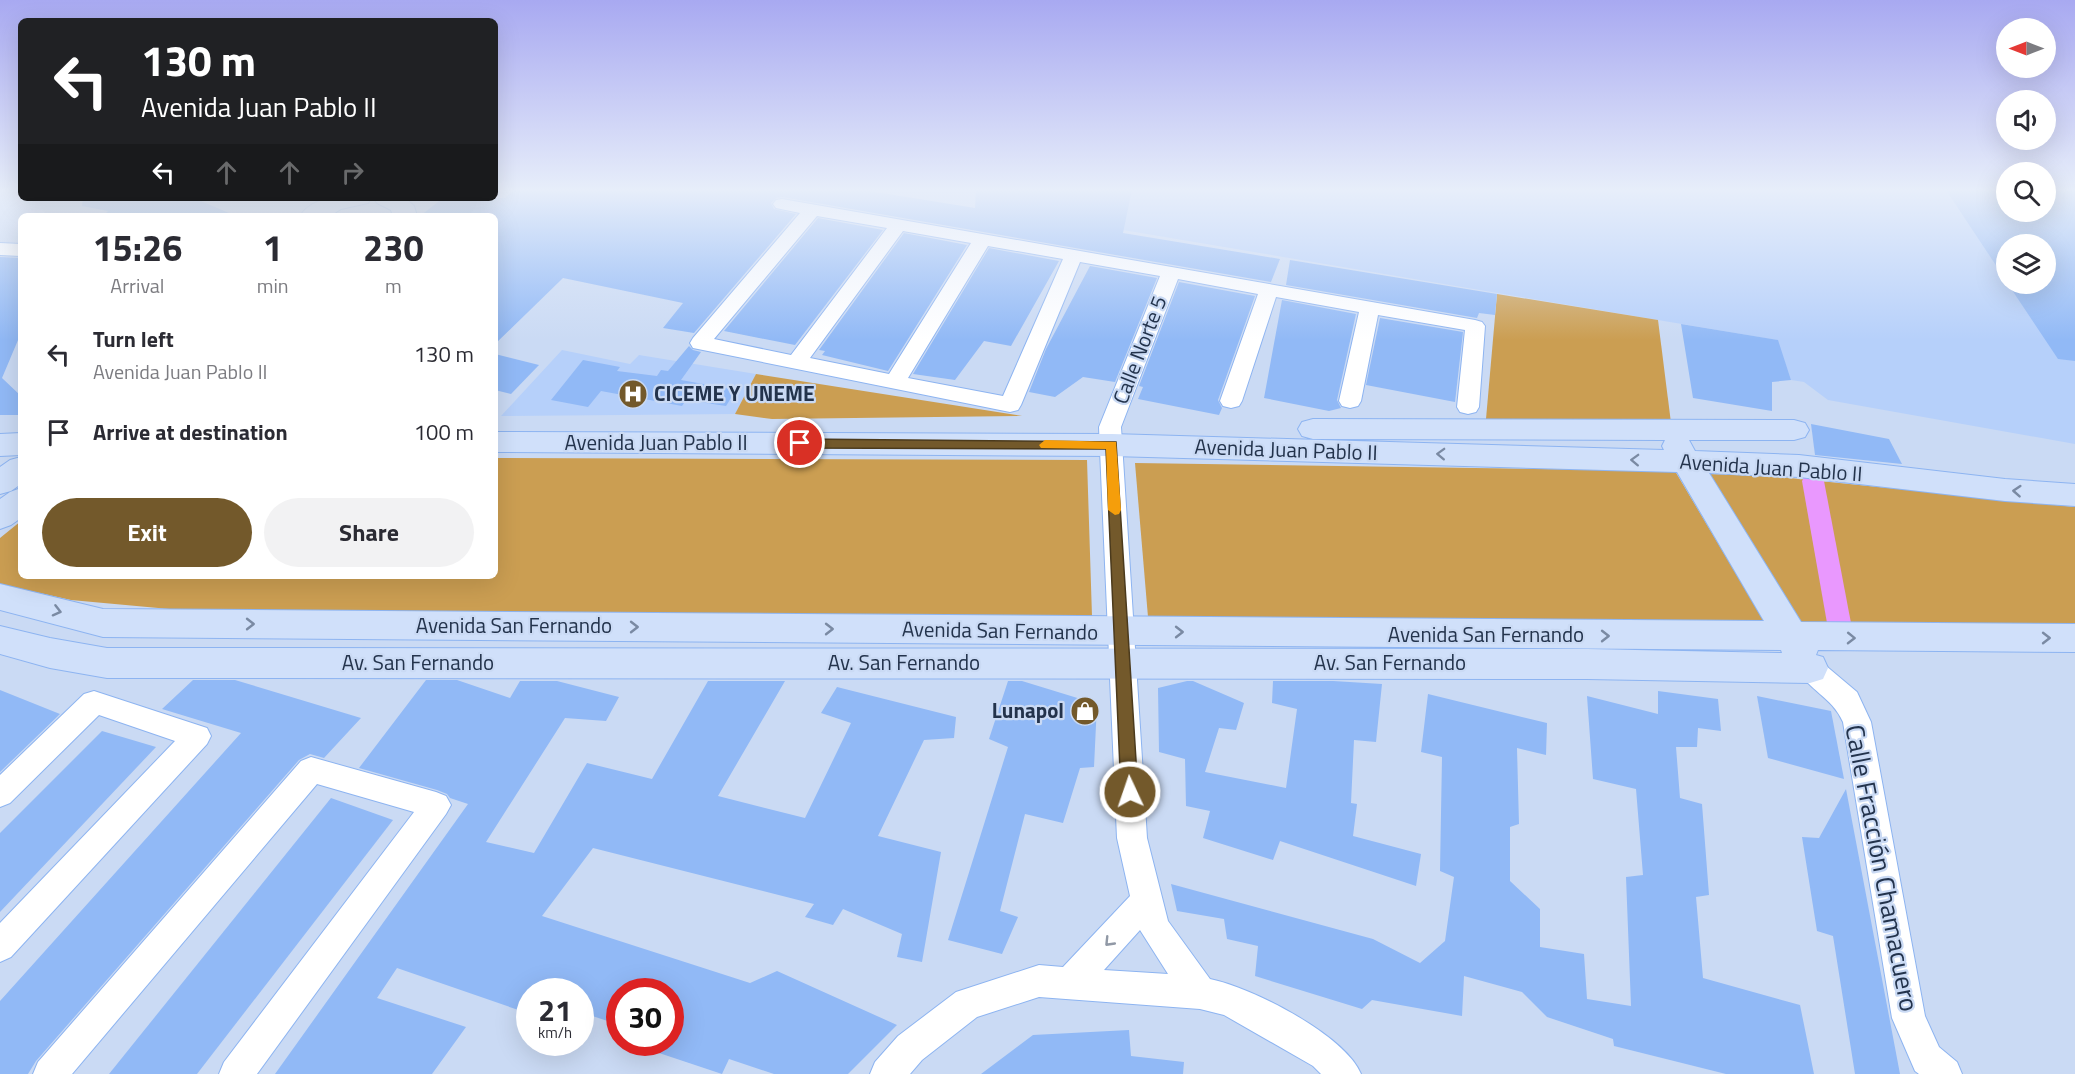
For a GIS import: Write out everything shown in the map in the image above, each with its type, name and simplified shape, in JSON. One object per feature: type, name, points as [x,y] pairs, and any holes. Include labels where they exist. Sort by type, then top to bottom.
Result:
[{"type":"street","points":[[787,240],[700,343],[1010,405],[1074,255]]},
{"type":"street","points":[[796,362],[887,240]]},
{"type":"street","points":[[894,383],[983,240]]},
{"type":"street","points":[[990,240],[1475,326],[1468,407]]},
{"type":"street","points":[[0,249],[18,250]]},
{"type":"street","name":"Calle Norte 5","points":[[1111,436],[1171,272]]},
{"type":"street","points":[[1231,401],[1269,289]]},
{"type":"street","points":[[1350,401],[1370,307]]},
{"type":"street","points":[[0,423],[18,422]]},
{"type":"street","points":[[498,425],[1111,436],[1794,430]]},
{"type":"street","points":[[1668,431],[1810,669]]},
{"type":"street","points":[[1111,436],[1132,838],[1146,901],[1155,929],[1200,993]]},
{"type":"street","name":"Avenida Juan Pablo II","points":[[498,442],[1111,436],[1799,466],[2005,490],[2075,495]]},
{"type":"street","points":[[0,445],[18,444]]},
{"type":"street","points":[[0,483],[18,470]]},
{"type":"street","points":[[0,517],[18,502]]},
{"type":"street","name":"Avenida San Fernando","points":[[0,597],[103,623],[1122,648],[1792,637],[2075,638]]},
{"type":"street","name":"Av. San Fernando","points":[[0,640],[50,653],[107,663],[1122,648],[1587,664],[1810,669]]},
{"type":"street","name":"Calle Fracción Chamacuero","points":[[1810,669],[1847,700],[1857,722],[1909,1018],[1927,1059],[1945,1074]]},
{"type":"street","points":[[0,794],[94,702],[197,736],[0,946]]},
{"type":"street","points":[[50,1074],[311,770],[436,805],[236,1074]]},
{"type":"street","points":[[1071,982],[1146,901]]},
{"type":"street","points":[[887,1074],[910,1048],[968,1004],[1039,981],[1200,993],[1228,999],[1262,1016],[1325,1054],[1344,1074]]},
{"type":"shaded area","points":[[1183,240],[1996,240],[1996,294],[2056,294],[2056,240],[2075,240],[2075,444],[1828,400],[1804,382],[1791,380],[1777,340]]},
{"type":"shaded area","points":[[1497,294],[1658,320],[1671,423],[1486,419]]},
{"type":"shaded area","name":"CICEME Y UNEME","points":[[562,350],[630,364],[639,355],[756,374],[735,414],[501,416]]},
{"type":"shaded area","points":[[756,374],[1022,416],[772,419],[735,414]]},
{"type":"shaded area","points":[[498,458],[1087,460],[1092,616],[191,611],[71,600],[0,584],[0,538],[18,523],[18,579],[498,579]]},
{"type":"shaded area","points":[[1135,463],[1675,471],[1764,621],[1148,617]]},
{"type":"shaded area","points":[[1710,474],[1780,477],[2075,507],[2075,624],[1797,623]]},
{"type":"building","points":[[498,240],[774,240],[694,333],[663,328],[683,303],[563,278],[498,341]]},
{"type":"building","points":[[800,240],[875,240],[795,345],[724,331]]},
{"type":"building","points":[[899,240],[941,240],[967,245],[888,371],[822,355],[825,351],[819,350]]},
{"type":"building","points":[[1030,240],[1166,240],[1280,259],[1271,282]]},
{"type":"building","points":[[1979,240],[1996,240],[1996,265]]},
{"type":"building","points":[[2056,240],[2075,240],[2075,361],[2058,359],[2015,294],[2056,294]]},
{"type":"building","points":[[989,248],[1059,261],[1011,346],[984,341],[955,380],[913,374]]},
{"type":"building","points":[[0,257],[18,258],[18,340],[2,378],[18,393],[18,415],[0,415]]},
{"type":"building","points":[[1290,260],[1497,294],[1495,315],[1479,313],[1477,318],[1286,285]]},
{"type":"building","points":[[1090,266],[1157,278],[1115,382],[1083,377],[1055,397],[1029,392],[1046,349]]},
{"type":"building","points":[[1179,282],[1255,296],[1218,400],[1222,408],[1219,415],[1138,399],[1143,387],[1139,386]]},
{"type":"building","points":[[1282,300],[1356,314],[1337,400],[1341,408],[1329,411],[1264,398]]},
{"type":"building","points":[[1380,318],[1463,332],[1455,402],[1366,385]]},
{"type":"building","points":[[1681,324],[1778,340],[1791,380],[1772,382],[1772,411],[1693,398]]},
{"type":"building","points":[[689,346],[701,352],[681,380],[736,390],[726,406],[686,400],[682,406],[601,391],[588,407],[551,400],[583,360],[620,367],[617,371],[657,376],[661,370],[668,371]]},
{"type":"building","points":[[498,355],[539,365],[511,394],[498,391]]},
{"type":"building","points":[[1811,424],[1889,439],[1902,464],[1815,455]]},
{"type":"building","points":[[193,680],[235,680],[361,718],[324,758],[310,754],[299,760],[36,1061],[28,1074],[0,1074],[0,1001],[241,733],[162,709]]},
{"type":"building","points":[[426,680],[457,680],[510,698],[520,681],[557,681],[619,697],[606,721],[565,718],[486,842],[534,853],[587,763],[652,779],[708,681],[785,681],[718,796],[805,818],[851,723],[821,713],[837,687],[956,717],[954,738],[924,740],[878,836],[941,852],[922,962],[897,957],[902,934],[843,909],[833,925],[805,917],[814,904],[593,848],[542,916],[750,983],[777,971],[897,1025],[848,1074],[774,1074],[729,1059],[722,1074],[668,1056],[684,1056],[684,978],[606,978],[606,1020],[594,1017],[594,978],[516,978],[516,1009],[397,968],[377,998],[466,1027],[432,1074],[275,1074],[468,804],[450,798],[447,794],[437,790],[359,768]]},
{"type":"building","points":[[1008,681],[1022,681],[1097,704],[1094,767],[1080,768],[1063,823],[1025,814],[1000,911],[1018,917],[1002,954],[948,940],[1008,747],[989,739]]},
{"type":"building","points":[[1193,681],[1244,703],[1236,730],[1219,728],[1205,772],[1286,788],[1297,709],[1272,703],[1273,681],[1382,684],[1376,742],[1354,740],[1351,803],[1357,804],[1353,836],[1421,854],[1416,886],[1280,841],[1273,860],[1203,838],[1210,811],[1186,806],[1185,759],[1159,752],[1158,688]]},
{"type":"building","points":[[0,690],[60,714],[0,772]]},
{"type":"building","points":[[1658,691],[1718,699],[1721,731],[1698,728],[1697,747],[1676,747],[1680,798],[1702,804],[1709,895],[1696,897],[1703,978],[1800,1005],[1814,1074],[1726,1074],[1614,1046],[1613,1039],[1547,1017],[1522,992],[1464,976],[1462,1016],[1372,1000],[1362,1009],[1255,976],[1258,946],[1227,939],[1224,919],[1177,911],[1171,884],[1373,939],[1420,963],[1445,941],[1454,877],[1440,871],[1442,757],[1421,752],[1428,694],[1547,723],[1546,755],[1517,748],[1519,824],[1510,827],[1510,881],[1540,909],[1540,947],[1584,954],[1587,999],[1631,1006],[1626,877],[1643,875],[1636,789],[1593,779],[1587,696],[1658,714]]},
{"type":"building","points":[[1757,696],[1831,711],[1844,779],[1768,758]]},
{"type":"building","points":[[102,731],[156,747],[0,912],[0,833]]},
{"type":"building","points":[[1846,789],[1900,1074],[1855,1074],[1833,936],[1817,931],[1802,837],[1819,838]]},
{"type":"building","points":[[331,798],[393,820],[197,1074],[109,1074]]},
{"type":"building","points":[[1129,1030],[1131,1056],[1184,1062],[1183,1074],[981,1074],[1033,1035]]},
{"type":"waterway","points":[[1816,497],[1813,481],[1839,623]]},
{"type":"slow traffic","points":[[1045,445],[1112,445],[1115,510]]},
{"type":"place","name":"CICEME Y UNEME","points":[[633,394]]},
{"type":"place","name":"Lunapol","points":[[1085,711]]},
{"type":"route","points":[[800,443],[1112,445],[1130,792]]}]
